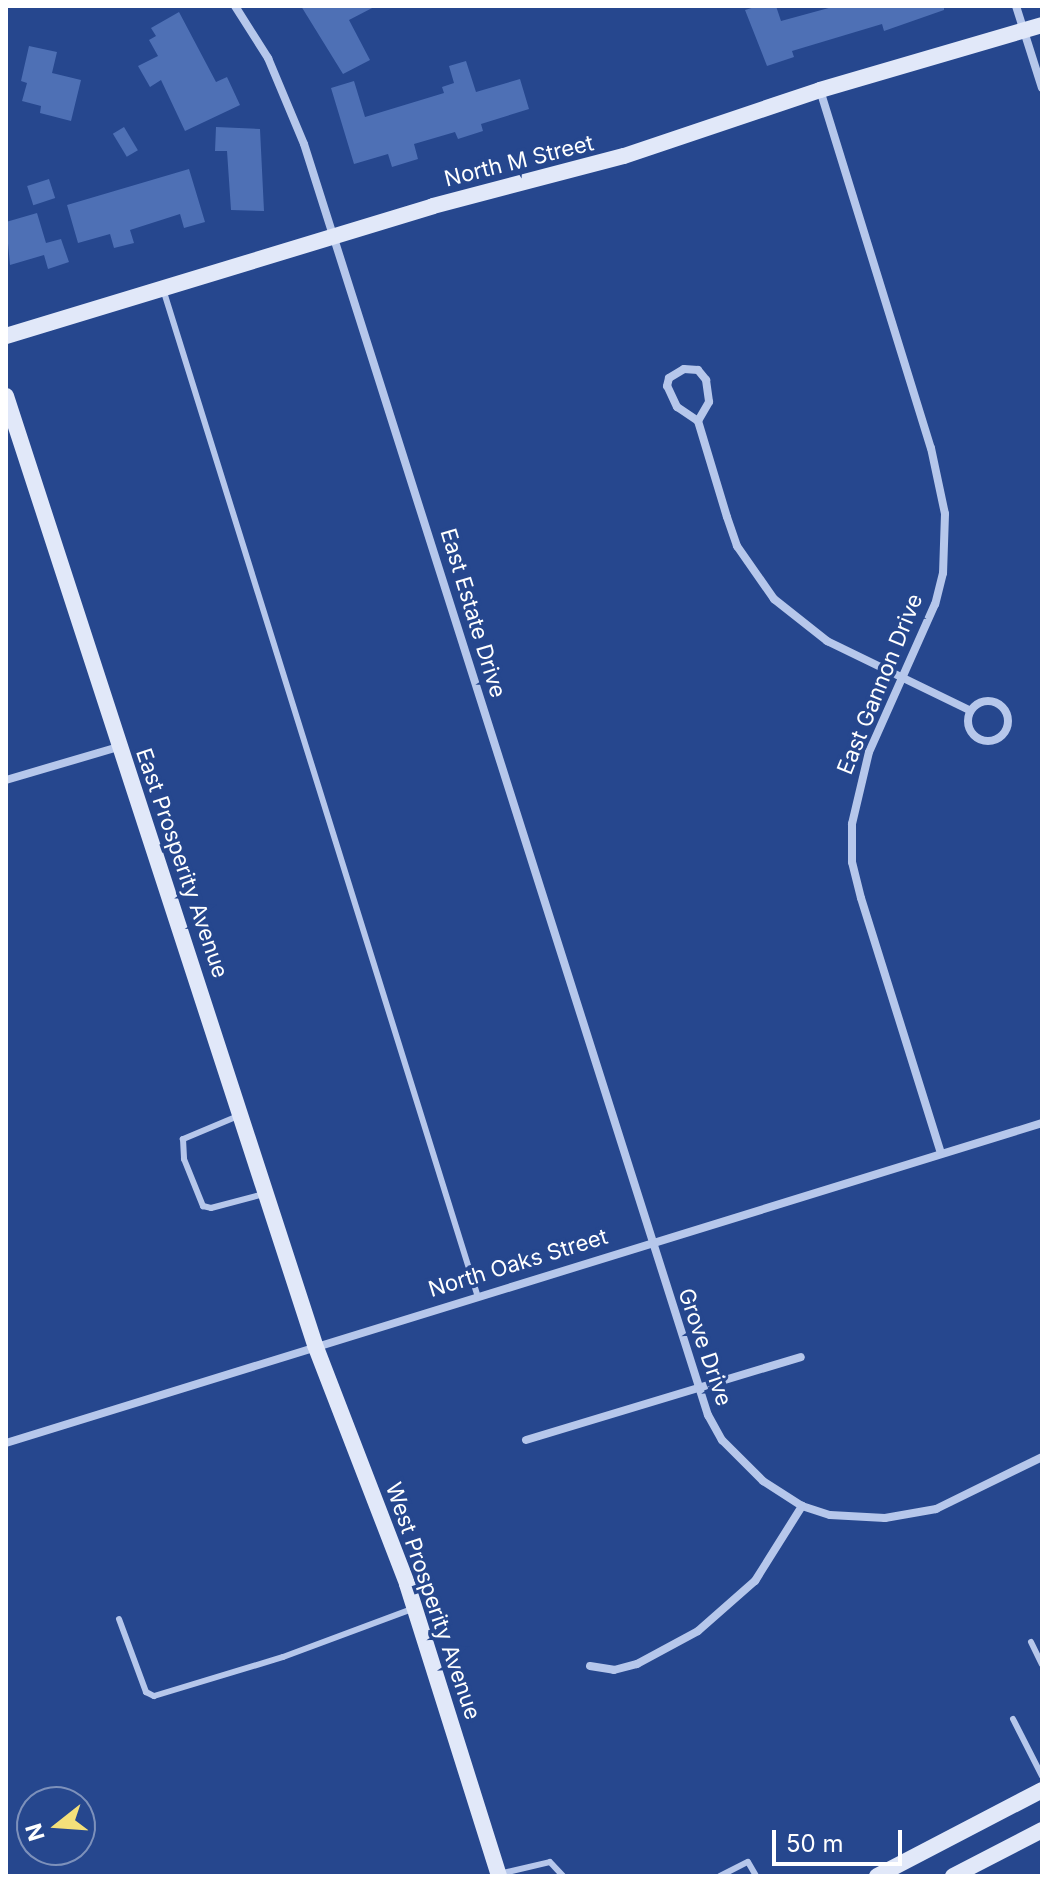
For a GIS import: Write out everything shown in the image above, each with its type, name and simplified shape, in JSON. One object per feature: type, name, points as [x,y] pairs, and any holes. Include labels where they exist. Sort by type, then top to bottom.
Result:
[{"type":"main road","name":"North M Street","points":[[6,336],[541,175],[624,156],[820,90],[1042,25]]},
{"type":"main road","name":"East Prosperity Avenue","points":[[6,396],[118,747],[243,1115],[315,1345]]},
{"type":"main road","name":"West Prosperity Avenue","points":[[315,1345],[415,1608],[498,1875]]},
{"type":"main road","points":[[877,1876],[1042,1790]]},
{"type":"main road","points":[[953,1876],[1042,1830]]},
{"type":"street","name":"East Estate Drive","points":[[235,6],[286,97],[335,237],[651,1242]]},
{"type":"street","points":[[1016,6],[1042,88]]},
{"type":"street","name":"East Gannon Drive","points":[[820,90],[931,448],[945,514],[943,573],[935,604],[856,789],[852,862],[941,1154]]},
{"type":"street","points":[[698,421],[710,392],[698,370],[684,369],[669,378],[667,386],[677,407],[698,421],[737,546],[774,599],[827,641],[901,679],[969,710],[1000,703],[1008,723],[992,741],[982,741],[971,733],[969,710]]},
{"type":"street","points":[[6,780],[118,747]]},
{"type":"street","name":"North Oaks Street","points":[[6,1443],[477,1294],[1042,1123]]},
{"type":"street","name":"Grove Drive","points":[[651,1242],[697,1389],[733,1452],[763,1481],[802,1506],[860,1519],[913,1515],[960,1500],[1042,1457]]},
{"type":"street","points":[[526,1440],[801,1357]]},
{"type":"street","points":[[590,1666],[614,1670],[637,1664],[698,1631],[755,1581],[802,1506]]},
{"type":"lane","points":[[163,288],[477,1294]]},
{"type":"lane","points":[[243,1115],[183,1139],[184,1159],[203,1206],[211,1208],[267,1193]]},
{"type":"lane","points":[[119,1619],[146,1692],[154,1696],[283,1657],[415,1608]]},
{"type":"lane","points":[[1031,1642],[1042,1665]]},
{"type":"lane","points":[[1013,1719],[1042,1776]]},
{"type":"lane","points":[[498,1875],[541,1862],[556,1865],[563,1876]]},
{"type":"lane","points":[[720,1876],[748,1862],[756,1876]]},
{"type":"building","points":[[301,6],[376,6],[349,20],[370,60],[343,74]]},
{"type":"building","points":[[776,6],[781,21],[836,6],[944,6],[944,10],[884,31],[882,24],[792,51],[794,57],[767,66],[745,10]]},
{"type":"building","points":[[179,12],[216,82],[227,77],[240,105],[185,131],[161,80],[150,87],[138,66],[158,56],[149,40],[156,36],[151,28]]},
{"type":"building","points":[[29,46],[57,52],[52,73],[81,80],[71,121],[40,113],[41,106],[22,101],[27,83],[21,81]]},
{"type":"building","points":[[466,61],[476,92],[520,79],[529,109],[481,124],[483,131],[458,139],[455,132],[414,144],[418,159],[392,167],[388,154],[354,164],[331,88],[354,81],[365,117],[444,93],[442,87],[454,83],[449,66]]},
{"type":"building","points":[[124,127],[138,150],[127,157],[113,134]]},
{"type":"building","points":[[216,127],[260,129],[264,211],[231,210],[227,151],[215,151]]},
{"type":"building","points":[[189,169],[205,222],[184,228],[180,214],[130,230],[134,243],[114,248],[110,234],[78,243],[67,205]]},
{"type":"building","points":[[49,179],[55,198],[33,205],[27,186]]},
{"type":"building","points":[[37,213],[46,243],[61,239],[69,262],[48,269],[44,255],[10,265],[6,222]]}]
